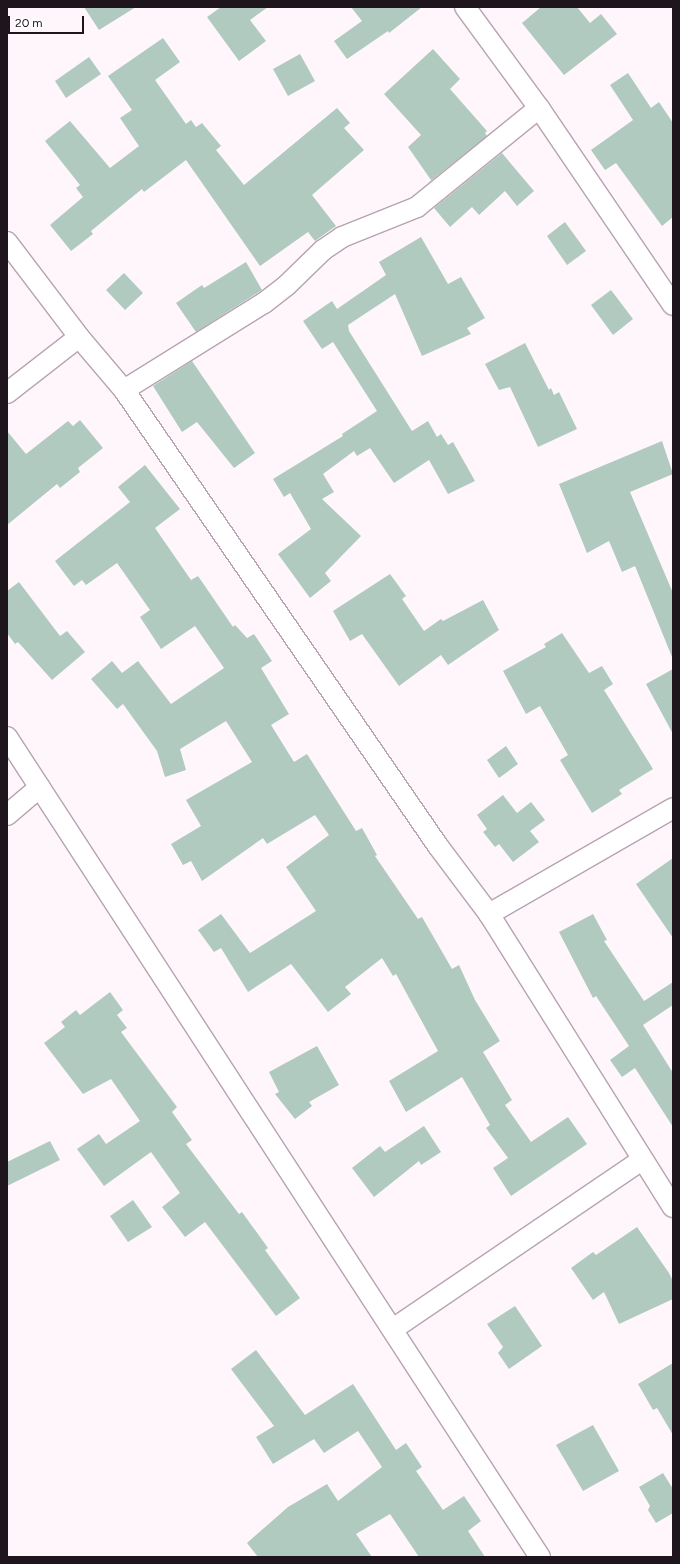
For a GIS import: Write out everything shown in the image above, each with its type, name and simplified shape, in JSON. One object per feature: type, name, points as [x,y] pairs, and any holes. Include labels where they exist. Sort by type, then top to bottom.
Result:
[{"type":"street","points":[[466,7],[539,108],[673,305]]},
{"type":"street","points":[[124,390],[264,302],[286,286],[323,250],[342,236],[417,207],[539,108]]},
{"type":"street","points":[[7,242],[79,337],[124,390],[438,846],[489,914],[642,1160],[673,1207]]},
{"type":"street","points":[[7,393],[79,337]]},
{"type":"street","points":[[7,736],[540,1557]]},
{"type":"street","points":[[7,815],[40,787]]},
{"type":"street","points":[[489,914],[673,808]]},
{"type":"street","points":[[393,1329],[642,1160]]},
{"type":"building","points":[[84,7],[136,7],[99,30]]},
{"type":"building","points":[[221,7],[268,7],[250,20],[266,41],[239,61],[207,17]]},
{"type":"building","points":[[351,7],[422,7],[389,33],[388,31],[347,59],[334,41],[362,21]]},
{"type":"building","points":[[541,7],[577,7],[590,23],[601,14],[617,34],[564,75],[522,23]]},
{"type":"building","points":[[163,38],[180,62],[155,80],[186,124],[191,120],[196,127],[202,123],[221,146],[216,150],[244,185],[337,108],[350,123],[344,128],[364,150],[312,195],[336,226],[315,241],[308,232],[260,266],[186,160],[144,192],[142,189],[91,231],[93,234],[71,251],[50,225],[83,197],[76,188],[80,185],[45,141],[70,121],[110,168],[139,146],[120,118],[132,110],[108,76]]},
{"type":"building","points":[[433,49],[460,79],[450,89],[487,131],[485,133],[487,136],[428,183],[431,180],[408,147],[421,135],[384,94]]},
{"type":"building","points":[[300,54],[315,81],[288,96],[273,69]]},
{"type":"building","points":[[89,57],[101,74],[66,98],[55,81]]},
{"type":"building","points":[[628,73],[651,108],[659,102],[673,123],[673,217],[662,226],[616,163],[605,170],[591,150],[633,120],[610,85]]},
{"type":"building","points":[[502,153],[534,191],[517,206],[505,191],[479,215],[472,207],[450,227],[434,208]]},
{"type":"building","points":[[565,222],[586,251],[567,265],[547,236]]},
{"type":"building","points":[[421,237],[448,284],[461,277],[485,318],[467,328],[471,334],[422,356],[395,294],[348,325],[349,331],[412,431],[428,421],[437,437],[441,434],[448,445],[453,442],[475,481],[448,494],[429,460],[394,483],[370,448],[357,456],[354,451],[323,474],[334,492],[322,499],[361,536],[325,573],[331,581],[310,598],[278,554],[311,529],[290,493],[284,497],[273,479],[343,436],[342,434],[377,411],[333,342],[322,349],[303,321],[332,301],[337,309],[386,275],[379,262]]},
{"type":"building","points":[[246,262],[262,290],[196,332],[176,303],[202,285],[204,288]]},
{"type":"building","points":[[124,273],[143,293],[125,310],[106,290]]},
{"type":"building","points":[[611,290],[633,319],[613,335],[591,305]]},
{"type":"building","points":[[525,343],[549,390],[551,388],[554,395],[559,392],[577,429],[538,447],[510,387],[499,390],[485,364]]},
{"type":"building","points":[[192,361],[255,453],[234,468],[197,422],[182,432],[153,386]]},
{"type":"building","points":[[80,420],[103,448],[78,468],[80,472],[60,488],[57,484],[7,525],[7,431],[26,454],[68,421],[73,426]]},
{"type":"building","points":[[662,441],[673,474],[630,492],[673,593],[672,657],[635,566],[622,572],[609,541],[587,553],[559,484]]},
{"type":"building","points":[[145,465],[180,509],[155,528],[191,580],[198,576],[233,627],[235,625],[247,638],[254,634],[272,661],[261,668],[289,714],[271,725],[294,762],[307,754],[356,831],[362,828],[377,855],[375,856],[418,919],[422,917],[452,969],[459,965],[475,1000],[500,1041],[483,1052],[512,1100],[505,1105],[531,1142],[568,1117],[587,1144],[511,1196],[493,1168],[508,1158],[486,1128],[490,1125],[462,1077],[406,1112],[389,1081],[438,1051],[396,974],[393,976],[382,958],[345,987],[351,994],[328,1012],[291,964],[248,992],[221,948],[214,952],[198,930],[221,914],[250,953],[316,911],[286,867],[329,835],[315,815],[267,844],[263,838],[202,881],[191,861],[183,865],[171,844],[201,826],[186,800],[252,762],[226,721],[180,749],[186,770],[165,777],[157,751],[123,704],[117,709],[91,679],[112,661],[122,673],[138,661],[171,704],[224,668],[195,626],[161,649],[140,617],[150,610],[117,563],[86,585],[82,580],[74,586],[55,561],[130,502],[118,487]]},
{"type":"building","points":[[390,574],[406,596],[402,599],[424,631],[441,619],[443,621],[483,600],[499,630],[448,665],[441,655],[399,686],[362,634],[350,641],[333,611]]},
{"type":"building","points":[[19,582],[60,636],[67,631],[85,652],[52,680],[18,642],[15,644],[7,633],[7,591]]},
{"type":"building","points":[[562,633],[589,673],[602,666],[613,684],[604,690],[653,769],[619,790],[622,794],[592,813],[560,760],[568,755],[540,706],[526,714],[503,671],[546,647],[544,644]]},
{"type":"building","points":[[673,669],[673,734],[646,684]]},
{"type":"building","points":[[506,746],[518,764],[499,778],[487,760]]},
{"type":"building","points":[[503,795],[517,813],[531,802],[545,820],[530,831],[539,842],[513,862],[499,844],[495,847],[483,832],[487,829],[477,815]]},
{"type":"building","points":[[673,858],[673,938],[636,884]]},
{"type":"building","points":[[593,914],[607,940],[604,941],[644,1001],[673,982],[673,1005],[643,1025],[673,1073],[673,1127],[635,1068],[622,1077],[610,1060],[629,1046],[596,996],[593,998],[559,932]]},
{"type":"building","points":[[110,992],[123,1010],[117,1015],[127,1028],[121,1032],[177,1107],[172,1112],[192,1140],[186,1144],[239,1214],[242,1212],[268,1248],[265,1250],[300,1298],[276,1316],[205,1222],[185,1237],[162,1207],[180,1193],[151,1152],[104,1186],[77,1149],[99,1134],[106,1144],[140,1121],[111,1079],[83,1094],[44,1043],[65,1027],[61,1022],[76,1010],[80,1015]]},
{"type":"building","points":[[317,1046],[339,1085],[309,1102],[312,1106],[295,1119],[275,1094],[279,1092],[269,1072]]},
{"type":"building","points":[[424,1126],[441,1152],[421,1165],[419,1161],[374,1197],[352,1168],[380,1146],[385,1152]]},
{"type":"building","points":[[50,1141],[60,1160],[7,1186],[7,1162]]},
{"type":"building","points":[[133,1200],[152,1227],[128,1242],[110,1216]]},
{"type":"building","points":[[637,1227],[673,1281],[673,1299],[619,1324],[604,1292],[593,1300],[571,1268],[593,1252],[596,1255]]},
{"type":"building","points":[[515,1306],[542,1346],[509,1369],[498,1353],[503,1347],[487,1324]]},
{"type":"building","points":[[256,1350],[305,1415],[353,1384],[396,1450],[406,1443],[422,1467],[416,1471],[443,1510],[464,1496],[481,1521],[468,1531],[485,1557],[419,1557],[390,1514],[356,1534],[372,1557],[258,1557],[247,1543],[288,1507],[327,1484],[338,1501],[382,1467],[358,1431],[324,1453],[314,1439],[273,1464],[256,1437],[274,1426],[231,1369]]},
{"type":"building","points":[[673,1363],[673,1435],[657,1408],[653,1410],[638,1384]]},
{"type":"building","points":[[593,1425],[619,1471],[583,1491],[556,1445]]},
{"type":"building","points":[[663,1473],[673,1489],[673,1513],[656,1523],[648,1510],[650,1506],[639,1487]]}]
